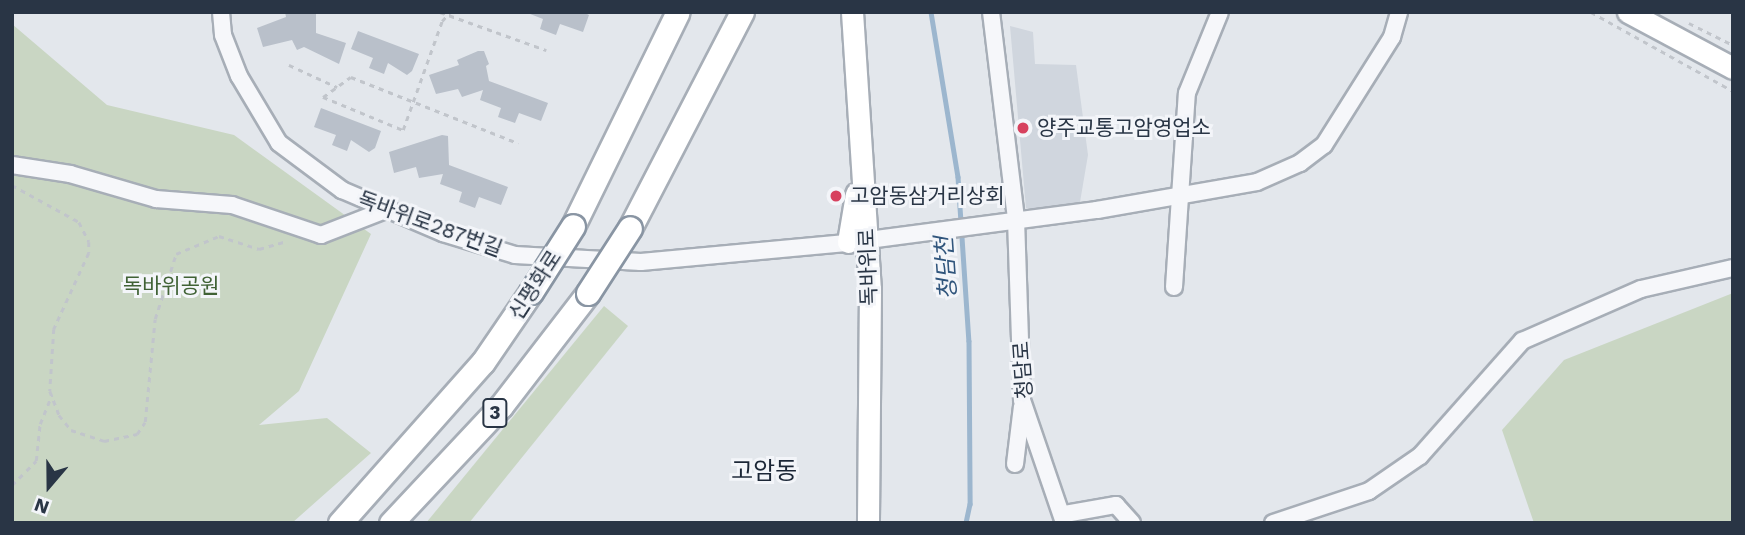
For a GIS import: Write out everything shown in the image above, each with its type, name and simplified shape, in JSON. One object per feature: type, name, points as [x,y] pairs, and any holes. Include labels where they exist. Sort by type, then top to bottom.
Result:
[{"type":"highway","name":"신평화로","points":[[341,523],[483,362],[531,292],[573,226],[678,12]]},
{"type":"highway","name":"신평화로","points":[[712,75],[730,12]]},
{"type":"highway","name":"신평화로","points":[[391,523],[502,406],[588,293],[630,228],[712,75],[742,12]]},
{"type":"main road","name":"독바위로","points":[[852,12],[862,165],[854,242],[870,289],[868,523]]},
{"type":"main road","points":[[1628,12],[1733,68]]},
{"type":"street","name":"독바위로287번길","points":[[221,12],[223,35],[239,76],[279,143],[342,190],[385,210],[515,255],[641,262],[854,242]]},
{"type":"street","name":"청담로","points":[[991,12],[1011,219],[1022,400],[1064,519],[1116,505],[1132,523]]},
{"type":"street","points":[[1174,288],[1183,194],[1187,93],[1220,12]]},
{"type":"street","points":[[854,242],[1183,194],[1256,181],[1300,163],[1324,145],[1392,37],[1399,12]]},
{"type":"street","points":[[12,165],[70,174],[156,199],[232,205],[321,235],[385,210]]},
{"type":"street","points":[[1273,523],[1369,491],[1420,456],[1522,341],[1641,289],[1733,268]]},
{"type":"street","points":[[1016,464],[1022,400]]},
{"type":"path","points":[[440,12],[449,13],[545,50]]},
{"type":"path","points":[[1591,12],[1733,91]]},
{"type":"path","points":[[449,13],[412,103],[402,130],[323,97],[351,77],[412,103],[519,143]]},
{"type":"path","points":[[1685,21],[1733,45]]},
{"type":"path","points":[[289,65],[338,87]]},
{"type":"path","points":[[12,185],[79,222],[89,242],[89,253],[54,329],[52,396],[40,424],[36,461],[12,485]]},
{"type":"path","points":[[52,396],[71,430],[104,441],[137,434],[145,422],[155,319],[176,254],[219,236],[259,249],[277,247],[307,229]]},
{"type":"shaded area","points":[[1010,26],[1033,32],[1035,64],[1076,65],[1088,155],[1079,208],[1026,208]]},
{"type":"green space","name":"독바위공원","points":[[12,24],[107,105],[234,135],[371,234],[299,391],[259,425],[327,418],[371,453],[292,523],[12,523]]},
{"type":"green space","points":[[1733,293],[1733,523],[1534,523],[1502,430],[1564,360]]},
{"type":"green space","points":[[604,306],[628,326],[469,523],[426,523]]},
{"type":"building","points":[[285,12],[316,12],[316,33],[346,43],[339,64],[304,47],[297,50],[292,40],[263,47],[257,28],[286,17]]},
{"type":"building","points":[[525,12],[583,12],[589,15],[583,32],[560,24],[556,35],[540,29],[543,19]]},
{"type":"building","points":[[358,31],[419,54],[412,71],[407,75],[388,63],[384,74],[369,68],[373,58],[351,49]]},
{"type":"building","points":[[484,51],[489,64],[486,66],[489,81],[548,103],[541,121],[519,113],[515,123],[498,117],[501,108],[480,100],[483,90],[462,97],[458,89],[436,94],[429,75],[459,65],[457,60]]},
{"type":"building","points":[[321,108],[381,131],[375,148],[369,152],[351,140],[347,151],[332,145],[336,135],[314,127]]},
{"type":"building","points":[[442,135],[448,136],[449,165],[508,187],[501,205],[479,197],[475,208],[459,202],[462,192],[440,184],[443,174],[419,178],[416,167],[394,173],[389,152]]},
{"type":"waterway","name":"청담천","points":[[931,12],[958,177],[969,341],[970,504],[966,523]]},
{"type":"place","name":"양주교통고암영업소","points":[[1023,128]]},
{"type":"place","name":"고암동삼거리상회","points":[[836,196]]},
{"type":"district","name":"고암동","points":[[764,472]]}]
